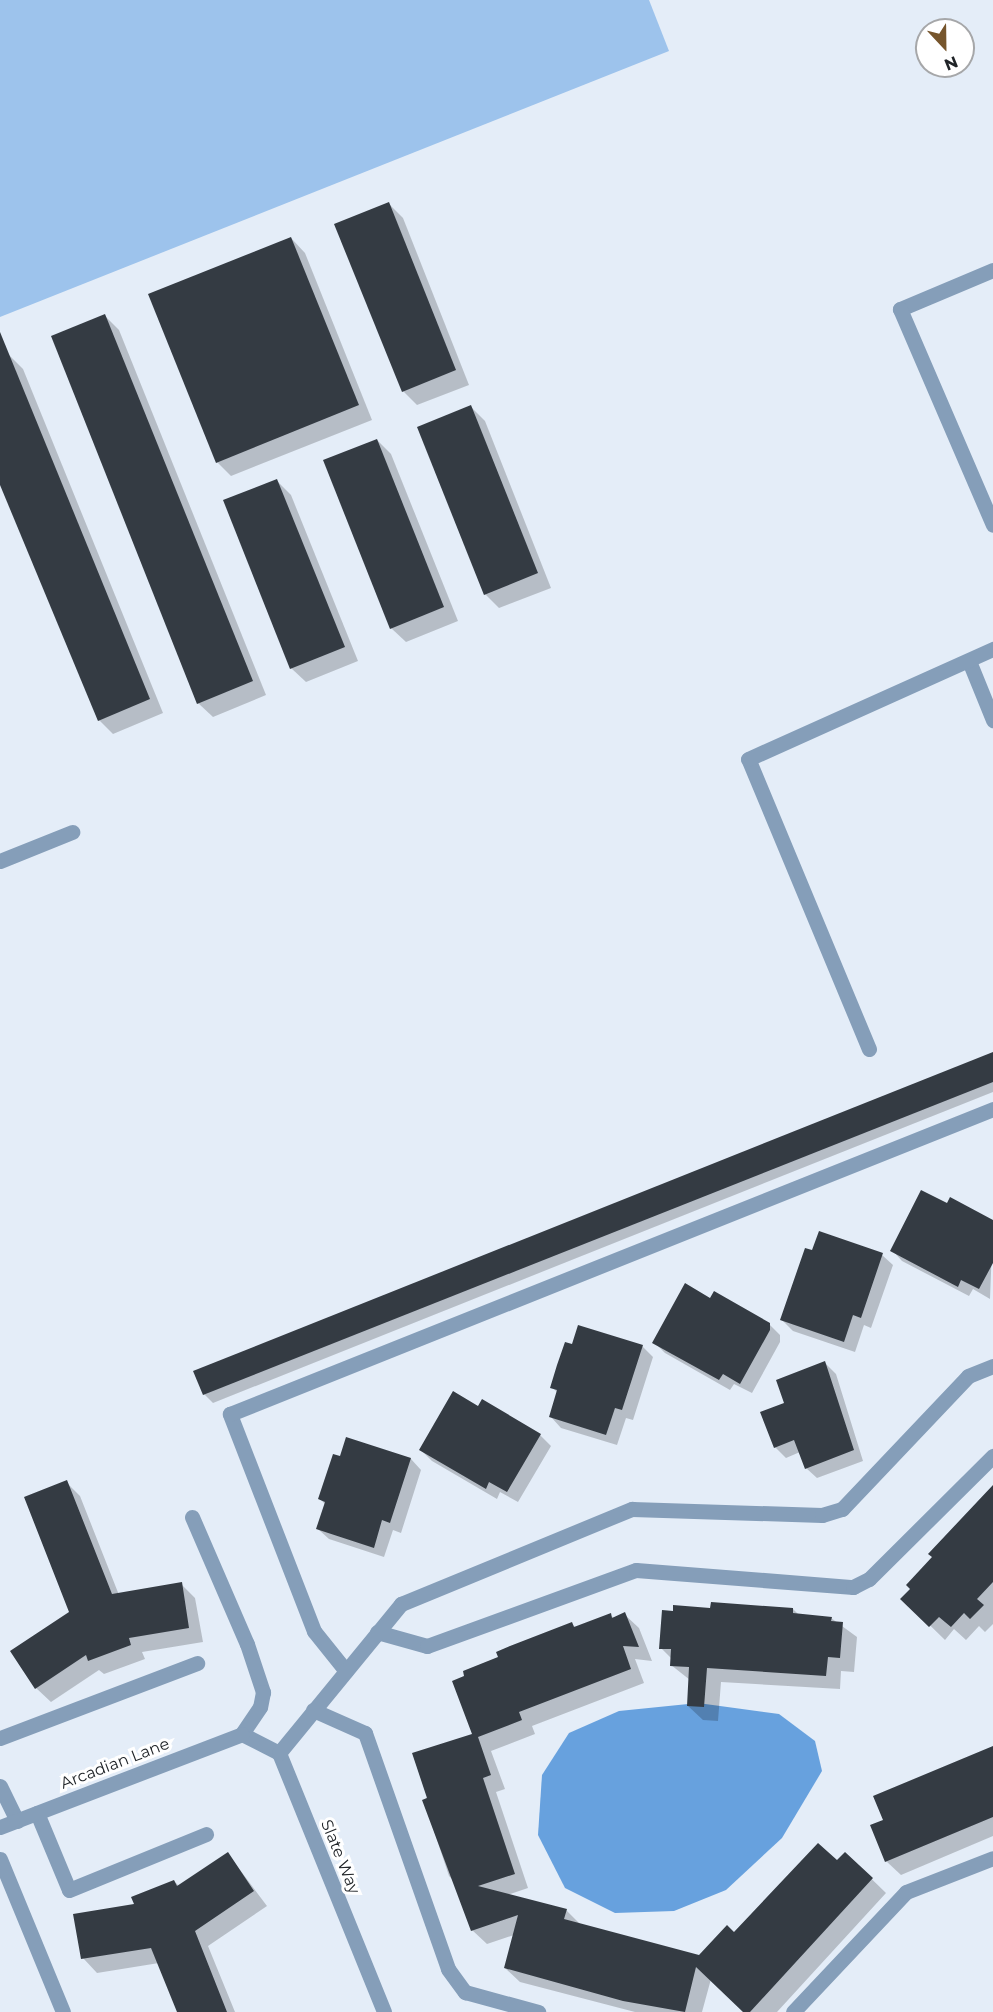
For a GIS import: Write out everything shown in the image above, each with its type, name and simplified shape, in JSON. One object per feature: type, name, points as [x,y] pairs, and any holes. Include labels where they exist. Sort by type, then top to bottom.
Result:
[{"type":"street","points":[[993,270],[900,309],[993,525]]},
{"type":"street","points":[[869,1049],[748,759],[993,649]]},
{"type":"street","points":[[969,661],[993,720]]},
{"type":"street","points":[[0,861],[72,831]]},
{"type":"street","points":[[346,1671],[314,1631],[230,1414],[993,1109]]},
{"type":"street","points":[[192,1517],[247,1644],[263,1692],[260,1707],[242,1734],[279,1753],[401,1604],[632,1509],[822,1515],[842,1509],[968,1376],[993,1366]]},
{"type":"street","points":[[377,1632],[427,1646],[636,1570],[853,1587],[869,1579],[993,1456]]},
{"type":"street","points":[[0,1738],[197,1663]]},
{"type":"street","points":[[313,1710],[365,1733],[448,1969],[465,1992],[538,2012]]},
{"type":"street","name":"Arcadian Lane","points":[[0,1827],[242,1734]]},
{"type":"street","name":"Slate Way","points":[[279,1753],[384,2012]]},
{"type":"street","points":[[0,1786],[17,1821]]},
{"type":"street","points":[[37,1813],[69,1890],[206,1834]]},
{"type":"street","points":[[793,2012],[906,1892],[993,1858]]},
{"type":"street","points":[[0,1859],[63,2012]]},
{"type":"shaded area","points":[[0,0],[649,0],[669,51],[0,317]]},
{"type":"shaded area","points":[[698,1703],[779,1714],[815,1741],[822,1771],[782,1838],[726,1890],[674,1911],[615,1913],[565,1888],[538,1835],[542,1775],[569,1733],[619,1711]]},
{"type":"building","points":[[389,202],[456,370],[402,392],[334,224]]},
{"type":"building","points":[[291,237],[359,405],[216,463],[148,294]]},
{"type":"building","points":[[105,314],[253,681],[197,704],[51,336]]},
{"type":"building","points":[[0,332],[150,699],[98,721],[0,485]]},
{"type":"building","points":[[471,405],[538,573],[484,595],[417,427]]},
{"type":"building","points":[[377,439],[444,607],[390,629],[323,460]]},
{"type":"building","points":[[277,479],[345,647],[290,669],[223,500]]},
{"type":"building","points":[[993,1052],[993,1082],[203,1395],[193,1371]]},
{"type":"building","points":[[921,1190],[947,1203],[950,1197],[993,1220],[993,1263],[979,1289],[961,1280],[958,1287],[890,1251]]},
{"type":"building","points":[[819,1231],[883,1253],[861,1318],[853,1315],[844,1342],[780,1320],[805,1248],[812,1250]]},
{"type":"building","points":[[685,1283],[710,1298],[714,1291],[770,1323],[770,1330],[740,1384],[723,1374],[719,1380],[652,1343]]},
{"type":"building","points":[[578,1325],[643,1345],[622,1410],[615,1408],[606,1435],[549,1417],[557,1390],[550,1388],[557,1365],[565,1342],[572,1344]]},
{"type":"building","points":[[825,1361],[854,1450],[805,1469],[794,1440],[774,1448],[760,1412],[784,1403],[776,1380]]},
{"type":"building","points":[[453,1391],[478,1406],[482,1399],[541,1434],[507,1492],[489,1482],[486,1489],[419,1450]]},
{"type":"building","points":[[346,1437],[411,1458],[390,1523],[382,1520],[374,1548],[316,1529],[325,1502],[318,1499],[333,1454],[340,1456]]},
{"type":"building","points":[[67,1480],[112,1594],[182,1582],[189,1628],[129,1638],[131,1645],[88,1661],[86,1655],[35,1689],[10,1651],[69,1612],[24,1497]]},
{"type":"building","points":[[993,1485],[993,1582],[977,1599],[984,1605],[970,1619],[964,1613],[951,1627],[939,1617],[929,1627],[900,1599],[910,1589],[906,1585],[932,1557],[928,1554]]},
{"type":"building","points":[[711,1602],[793,1608],[793,1613],[832,1617],[831,1621],[843,1622],[840,1658],[828,1657],[826,1676],[707,1668],[704,1707],[687,1706],[689,1667],[670,1666],[671,1649],[659,1649],[662,1610],[673,1611],[673,1605],[710,1608]]},
{"type":"building","points":[[625,1612],[639,1647],[623,1646],[631,1669],[519,1712],[522,1720],[478,1737],[491,1775],[483,1778],[515,1874],[478,1886],[567,1909],[564,1919],[699,1955],[727,1925],[734,1932],[818,1843],[837,1860],[845,1852],[873,1878],[750,2012],[743,2012],[696,1967],[685,2012],[623,2001],[504,1968],[518,1915],[471,1931],[422,1800],[427,1798],[412,1753],[472,1734],[452,1681],[464,1676],[463,1671],[498,1657],[496,1652],[510,1646],[572,1622],[574,1627],[611,1613],[612,1618]]},
{"type":"building","points":[[993,1746],[993,1817],[885,1862],[870,1825],[883,1820],[873,1796]]},
{"type":"building","points":[[228,1852],[254,1891],[195,1931],[227,2012],[177,2012],[151,1948],[81,1959],[73,1914],[134,1904],[131,1897],[174,1880],[177,1886]]}]
